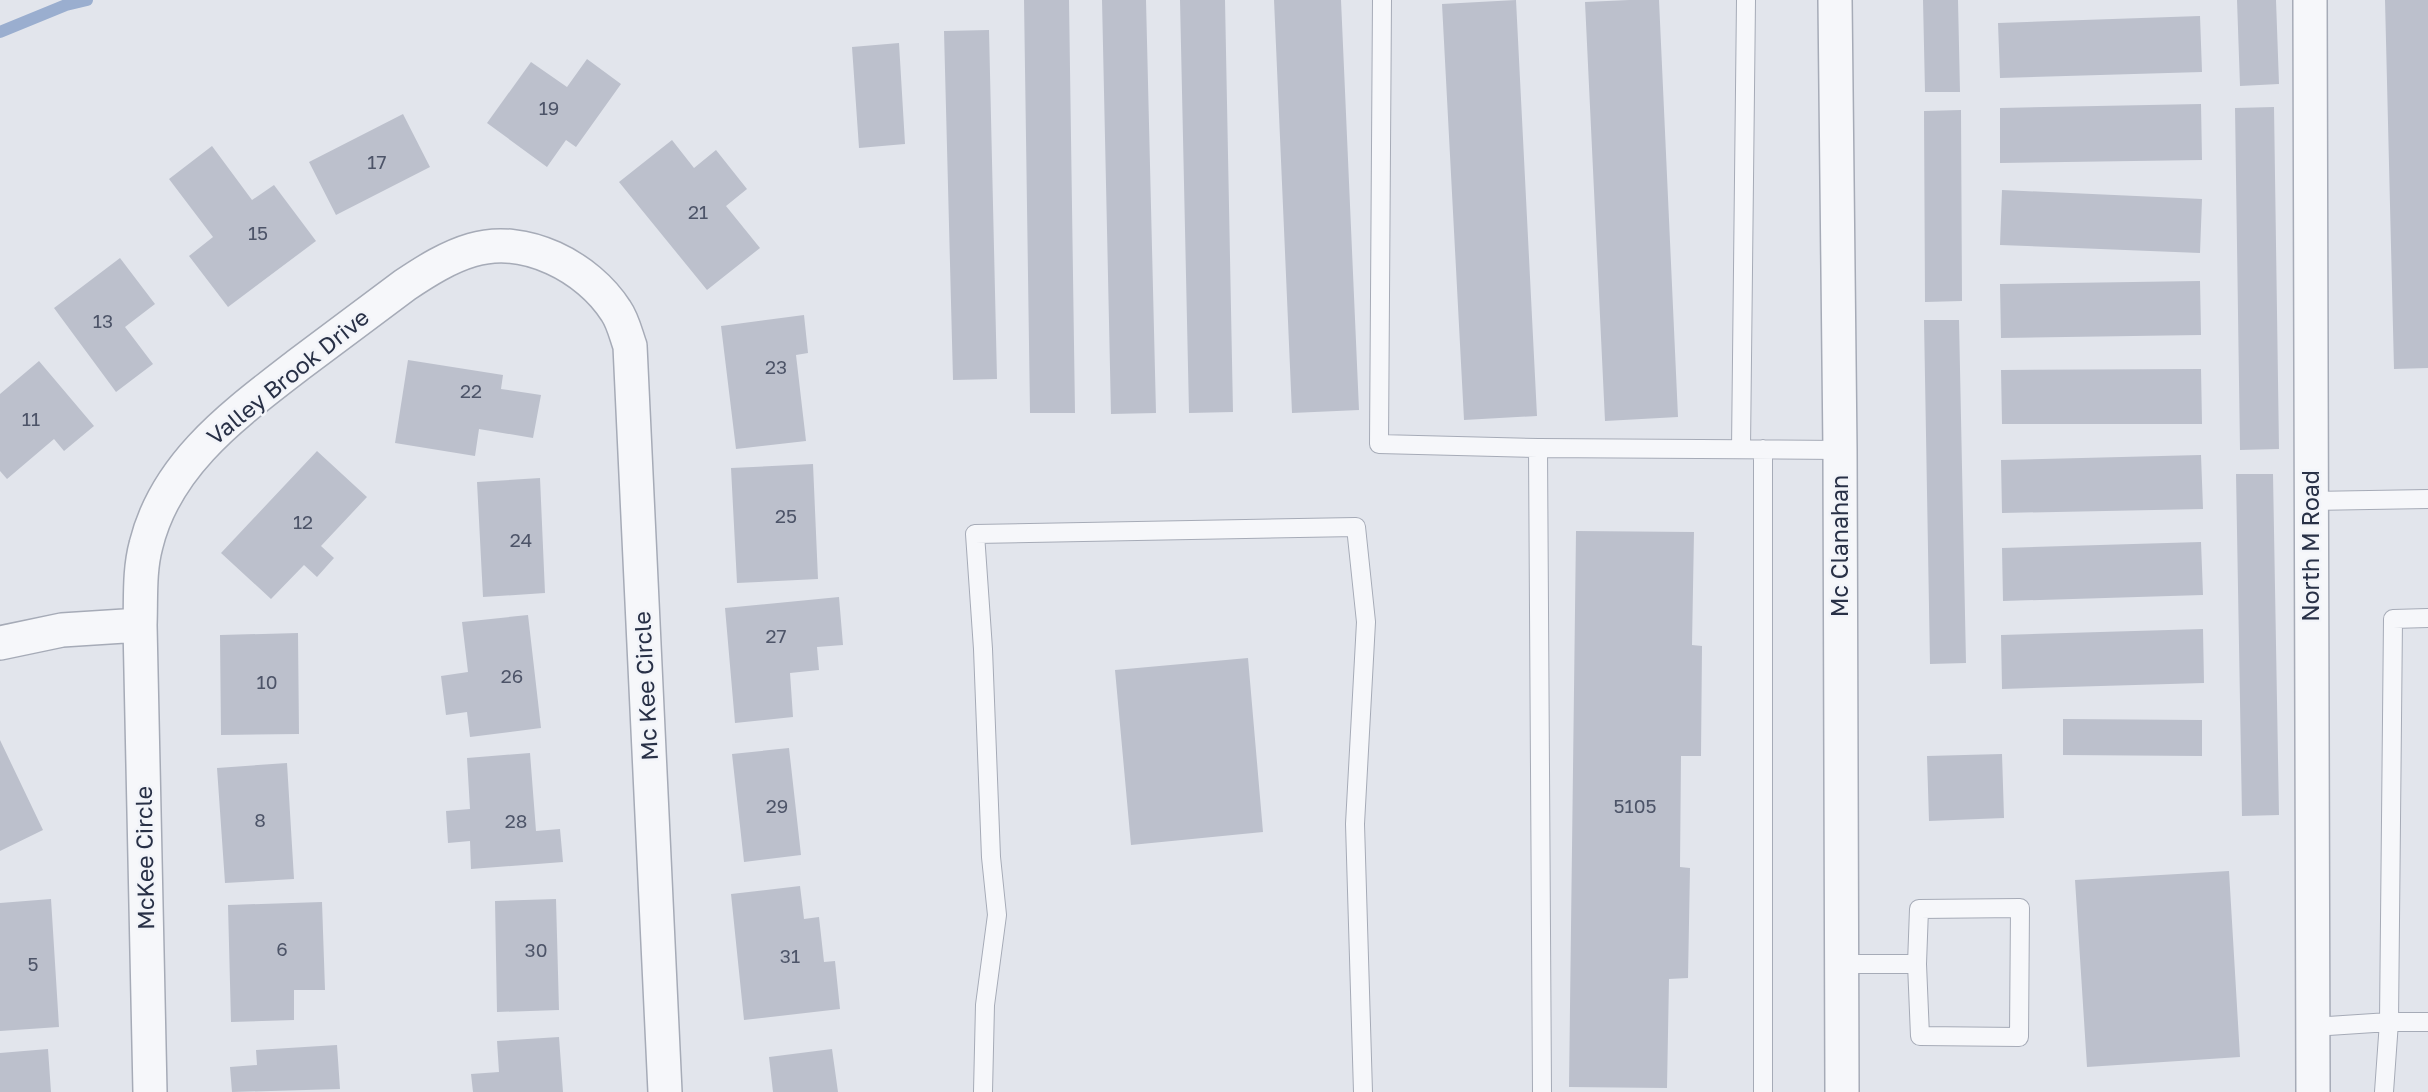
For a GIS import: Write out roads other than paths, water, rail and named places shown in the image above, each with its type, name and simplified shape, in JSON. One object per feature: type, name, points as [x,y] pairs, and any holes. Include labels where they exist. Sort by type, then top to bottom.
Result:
[{"type":"street","name":"Mc Clanahan","points":[[1835,0],[1840,450],[1842,1092]]},
{"type":"street","name":"North M Road","points":[[2310,0],[2313,1092]]},
{"type":"street","name":"Valley Brook Drive","points":[[140,625],[141,570],[149,536],[170,488],[193,454],[230,417],[405,285],[434,266],[473,249],[497,247],[524,248],[564,263],[589,280],[597,289]]},
{"type":"street","name":"Mc Kee Circle","points":[[597,289],[617,312],[630,346],[665,1092]]},
{"type":"street","points":[[0,643],[62,629],[140,625]]},
{"type":"street","name":"McKee Circle","points":[[140,625],[150,1092]]},
{"type":"lane","points":[[1382,0],[1379,444],[1840,450]]},
{"type":"lane","points":[[1741,449],[1746,0]]},
{"type":"lane","points":[[1538,448],[1542,1092]]},
{"type":"lane","points":[[1763,449],[1763,1092]]},
{"type":"lane","points":[[2311,501],[2428,499]]},
{"type":"lane","points":[[983,1092],[985,1005],[997,915],[975,534],[1356,527],[1366,622],[1355,824],[1363,1092]]},
{"type":"lane","points":[[2384,1092],[2389,1022],[2393,620],[2428,618]]},
{"type":"lane","points":[[2020,908],[2019,1037],[1920,1036],[1917,964],[1919,909],[2020,908]]},
{"type":"lane","points":[[1842,964],[1917,964]]},
{"type":"lane","points":[[2312,1027],[2428,1022]]},
{"type":"waterway","points":[[0,32],[66,5],[87,0]]}]
